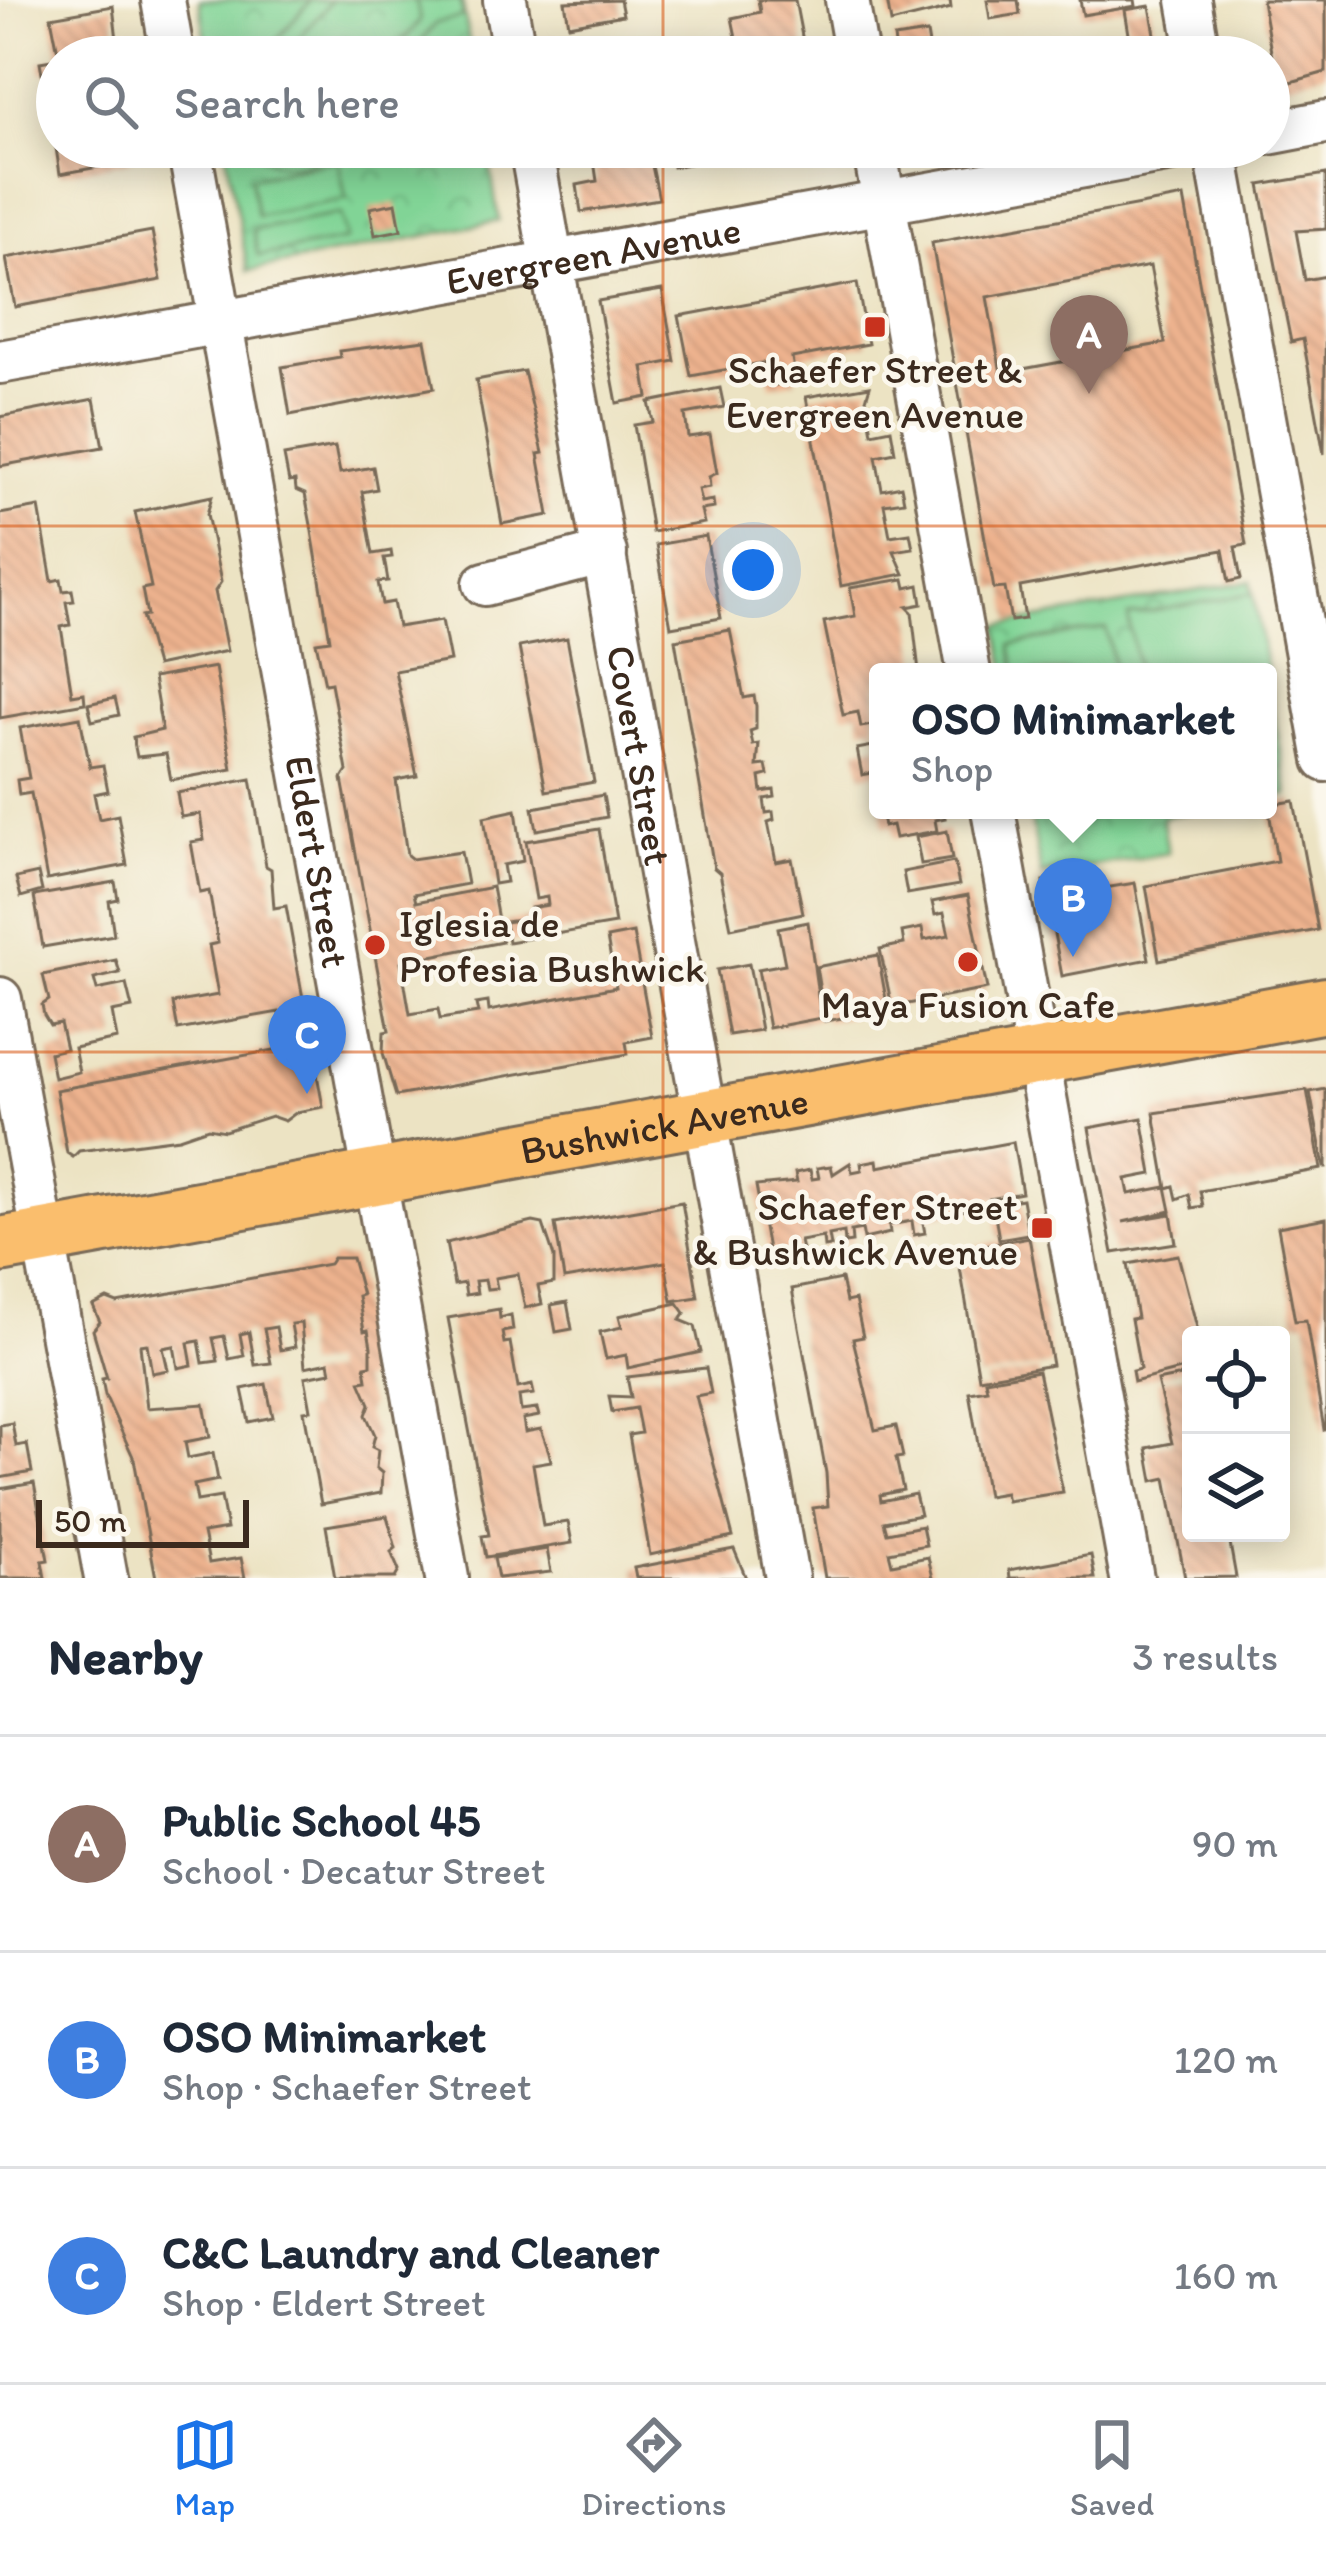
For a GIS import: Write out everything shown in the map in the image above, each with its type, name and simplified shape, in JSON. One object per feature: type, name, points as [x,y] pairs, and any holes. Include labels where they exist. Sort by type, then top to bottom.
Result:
[{"type":"main road","name":"Bushwick Avenue","points":[[21,1240],[1326,1005]]},
{"type":"street","points":[[163,0],[169,36]]},
{"type":"street","points":[[505,0],[511,36]]},
{"type":"street","points":[[847,0],[853,36]]},
{"type":"street","points":[[1189,0],[1195,36]]},
{"type":"street","points":[[1290,129],[1326,122]]},
{"type":"street","name":"Eldert Street","points":[[193,168],[447,1578]]},
{"type":"street","name":"Covert Street","points":[[535,168],[787,1578]]},
{"type":"street","points":[[878,168],[967,663]]},
{"type":"street","name":"Evergreen Avenue","points":[[0,362],[1073,168]]},
{"type":"street","points":[[1219,168],[1326,760]]},
{"type":"street","points":[[485,584],[604,553]]},
{"type":"street","points":[[996,819],[1132,1578]]},
{"type":"street","points":[[0,999],[21,1240],[106,1578]]},
{"type":"green space","points":[[199,0],[462,0],[468,36],[205,36]]},
{"type":"green space","points":[[311,0],[332,0],[301,36],[280,36]]},
{"type":"green space","points":[[416,0],[460,0],[463,17],[436,23],[426,36],[407,36],[420,21]]},
{"type":"green space","points":[[229,168],[490,168],[499,221],[248,271]]},
{"type":"green space","points":[[299,168],[340,168],[346,199],[257,216],[250,178]]},
{"type":"green space","points":[[340,214],[346,240],[258,256],[253,230]]},
{"type":"green space","points":[[1251,581],[1265,663],[1004,663],[998,626]]},
{"type":"green space","points":[[1253,593],[1265,663],[1136,663],[1128,616]]},
{"type":"green space","points":[[1106,628],[1113,663],[1014,663],[1011,645]]},
{"type":"green space","points":[[1277,732],[1288,795],[1277,797]]},
{"type":"green space","points":[[1032,819],[1162,819],[1168,853],[1041,875]]},
{"type":"building","points":[[620,0],[623,15],[569,25],[565,2]]},
{"type":"building","points":[[758,0],[795,0],[802,36],[736,36],[732,18],[760,12]]},
{"type":"building","points":[[887,0],[950,0],[951,8],[891,23]]},
{"type":"building","points":[[987,0],[1018,0],[1020,14],[990,19]]},
{"type":"building","points":[[1080,0],[1135,0],[1136,6],[1083,15]]},
{"type":"building","points":[[1262,0],[1326,0],[1326,72],[1290,82],[1290,36],[1268,36]]},
{"type":"building","points":[[113,6],[117,36],[55,36],[51,17]]},
{"type":"building","points":[[1150,6],[1155,36],[1129,36],[1125,10]]},
{"type":"building","points":[[59,168],[93,168],[60,174]]},
{"type":"building","points":[[595,168],[652,168],[659,199],[581,212],[577,185],[597,181]]},
{"type":"building","points":[[1326,174],[1326,229],[1296,231],[1305,280],[1326,276],[1324,454],[1303,339],[1291,342],[1260,185]]},
{"type":"building","points":[[1184,197],[1246,545],[1235,547],[1241,579],[1229,582],[1223,550],[1020,587],[1025,619],[1011,621],[1005,588],[994,589],[932,243]],"holes":[[[1150,266],[1165,343],[1001,373],[987,297]]]},
{"type":"building","points":[[396,203],[401,230],[375,235],[370,208]]},
{"type":"building","points":[[152,231],[161,280],[15,307],[6,258]]},
{"type":"building","points":[[857,283],[868,344],[792,358],[796,381],[771,386],[767,362],[691,376],[679,316]]},
{"type":"building","points":[[662,290],[675,361],[643,367],[648,397],[617,403],[598,301]]},
{"type":"building","points":[[425,340],[434,388],[290,415],[282,367],[340,357],[339,351]]},
{"type":"building","points":[[524,371],[543,453],[538,454],[549,515],[502,524],[476,380]]},
{"type":"building","points":[[870,386],[866,399],[872,433],[891,429],[895,452],[876,456],[882,490],[901,486],[904,501],[884,504],[890,536],[910,533],[913,548],[894,551],[904,574],[841,586],[806,397]]},
{"type":"building","points":[[720,388],[724,407],[685,414],[688,437],[710,434],[717,473],[709,477],[710,487],[698,489],[701,502],[713,500],[714,508],[701,510],[704,523],[652,532],[634,425],[653,422],[649,402]]},
{"type":"building","points":[[94,399],[103,447],[0,466],[0,417]]},
{"type":"building","points":[[335,447],[340,473],[373,467],[377,489],[362,492],[373,554],[391,551],[392,557],[384,558],[388,581],[378,582],[382,604],[393,602],[398,627],[442,620],[450,661],[395,671],[417,776],[396,780],[407,855],[412,859],[461,852],[467,884],[414,894],[416,902],[492,887],[502,942],[401,962],[410,1014],[438,1009],[440,1019],[478,1013],[476,1004],[488,1002],[489,1011],[616,987],[607,938],[633,933],[652,1037],[626,1042],[628,1054],[396,1096],[383,1053],[384,1032],[389,1031],[342,779],[347,771],[331,683],[325,684],[316,642],[330,640],[311,525],[305,494],[296,490],[295,481],[289,482],[284,456]]},
{"type":"building","points":[[212,496],[207,514],[221,582],[215,591],[227,651],[156,666],[142,616],[147,615],[142,589],[151,587],[135,512]]},
{"type":"building","points":[[39,507],[52,581],[61,579],[63,591],[72,590],[74,601],[66,602],[70,625],[61,627],[72,695],[84,693],[85,703],[0,718],[0,514]]},
{"type":"building","points":[[706,536],[721,618],[671,627],[656,545]]},
{"type":"building","points":[[904,579],[906,588],[919,585],[922,604],[907,607],[912,612],[918,663],[869,663],[869,726],[861,727],[858,712],[843,715],[824,622],[855,616],[850,588]]},
{"type":"building","points":[[730,630],[744,698],[754,696],[756,706],[756,729],[750,731],[753,745],[759,744],[757,766],[766,765],[768,775],[760,777],[762,792],[774,790],[775,797],[764,799],[766,813],[773,812],[774,820],[768,822],[776,862],[792,859],[803,913],[731,928],[720,873],[714,868],[675,640]]},
{"type":"building","points":[[567,638],[594,782],[546,791],[519,647]]},
{"type":"building","points":[[215,667],[232,769],[171,780],[166,754],[137,757],[133,737],[162,730],[153,678]]},
{"type":"building","points":[[115,698],[119,715],[92,721],[88,704]]},
{"type":"building","points":[[80,717],[90,767],[103,765],[108,791],[94,794],[99,819],[118,815],[127,865],[47,880],[31,793],[19,795],[17,780],[29,778],[20,728]]},
{"type":"building","points":[[869,747],[869,774],[862,775],[857,749]]},
{"type":"building","points":[[251,779],[266,866],[271,869],[274,908],[286,906],[323,1107],[297,1112],[285,1121],[271,1116],[225,1131],[208,1128],[179,1138],[79,1151],[73,1157],[67,1153],[56,1090],[285,1048],[279,1012],[178,1030],[173,1003],[218,995],[209,945],[218,943],[214,919],[209,891],[200,893],[191,842],[204,840],[200,814],[181,817],[177,793]]},
{"type":"building","points":[[603,795],[607,817],[537,830],[533,808]]},
{"type":"building","points":[[1294,801],[1318,930],[1159,960],[1146,886],[1277,861],[1270,819],[1277,819],[1277,804]]},
{"type":"building","points":[[516,810],[523,861],[503,865],[506,882],[494,884],[484,817]]},
{"type":"building","points":[[883,819],[940,819],[935,820],[937,831],[895,838],[892,825],[884,827]]},
{"type":"building","points":[[599,829],[615,924],[508,942],[505,922],[533,918],[531,908],[548,905],[547,897],[536,899],[526,841]]},
{"type":"building","points":[[947,831],[952,859],[921,864],[916,837]]},
{"type":"building","points":[[954,862],[959,885],[907,894],[903,872]]},
{"type":"building","points":[[38,873],[42,891],[21,897],[16,878]]},
{"type":"building","points":[[1070,876],[1074,893],[1135,883],[1149,959],[1062,976],[1044,881]]},
{"type":"building","points":[[115,882],[118,899],[109,901],[114,935],[43,947],[34,896]]},
{"type":"building","points":[[968,895],[987,989],[892,1007],[880,949],[904,944],[902,932],[922,928],[924,940],[949,935],[944,913],[935,915],[932,902]]},
{"type":"building","points":[[808,922],[821,1018],[769,1028],[758,969],[785,964],[778,928]]},
{"type":"building","points":[[878,955],[888,1010],[825,1021],[816,967]]},
{"type":"building","points":[[116,960],[120,973],[94,979],[97,990],[126,984],[132,1008],[112,1012],[117,1039],[74,1048],[79,1072],[54,1078],[49,1053],[66,1049],[60,1023],[50,1025],[44,1015],[42,1005],[49,1000],[43,975]]},
{"type":"building","points":[[749,964],[761,1030],[729,1035],[717,970]]},
{"type":"building","points":[[1326,1089],[1326,1167],[1324,1167],[1310,1092]]},
{"type":"building","points":[[1307,1090],[1321,1169],[1200,1191],[1203,1206],[1192,1208],[1189,1194],[1177,1199],[1174,1186],[1167,1188],[1154,1113]]},
{"type":"building","points":[[1142,1118],[1152,1174],[1126,1179],[1129,1194],[1166,1187],[1171,1211],[1123,1222],[1171,1214],[1176,1243],[1113,1253],[1089,1128]]},
{"type":"building","points":[[1013,1142],[1022,1193],[990,1199],[992,1205],[922,1218],[925,1233],[914,1235],[912,1221],[889,1225],[890,1233],[864,1239],[862,1229],[851,1231],[852,1242],[845,1243],[844,1232],[829,1235],[831,1246],[824,1247],[823,1237],[800,1241],[804,1259],[771,1265],[756,1186],[797,1182],[795,1173],[810,1170],[812,1179],[819,1178],[817,1168],[831,1166],[833,1174],[850,1163],[852,1172],[862,1170],[861,1163],[877,1160],[878,1167]]},
{"type":"building","points":[[1022,1199],[1028,1234],[999,1239],[993,1204]]},
{"type":"building","points":[[682,1202],[698,1297],[672,1301],[665,1262],[564,1279],[555,1224]]},
{"type":"building","points":[[1326,1218],[1324,1430],[1306,1320],[1295,1321],[1278,1227]]},
{"type":"building","points":[[533,1222],[543,1224],[554,1257],[554,1283],[538,1286],[542,1304],[525,1308],[518,1274],[495,1278],[497,1288],[487,1289],[485,1280],[475,1281],[477,1293],[466,1295],[464,1283],[454,1285],[446,1243]]},
{"type":"building","points":[[1029,1237],[1052,1365],[979,1378],[957,1250]]},
{"type":"building","points":[[1178,1255],[1197,1326],[1182,1326],[1182,1369],[1134,1382],[1132,1371],[1140,1369],[1128,1264]]},
{"type":"building","points":[[333,1258],[352,1258],[362,1295],[358,1296],[371,1365],[365,1366],[367,1380],[360,1381],[370,1404],[366,1415],[375,1435],[372,1447],[378,1450],[381,1493],[321,1504],[304,1411],[311,1410],[305,1377],[331,1372],[329,1362],[305,1367],[301,1323],[291,1324],[295,1347],[280,1350],[276,1327],[264,1329],[271,1363],[255,1365],[249,1332],[240,1334],[244,1356],[229,1359],[224,1336],[213,1338],[218,1361],[203,1363],[199,1341],[193,1342],[188,1343],[192,1365],[178,1368],[174,1346],[163,1348],[168,1370],[152,1373],[147,1344],[140,1345],[147,1408],[204,1404],[210,1437],[185,1442],[188,1458],[213,1453],[218,1480],[194,1485],[197,1501],[221,1497],[227,1529],[203,1533],[209,1563],[241,1558],[245,1578],[156,1578],[134,1459],[105,1395],[102,1379],[107,1378],[93,1330],[100,1322],[93,1306],[107,1299],[117,1303],[329,1264]]},
{"type":"building","points":[[841,1279],[846,1302],[855,1300],[863,1337],[853,1339],[875,1430],[896,1426],[903,1457],[896,1458],[903,1490],[880,1495],[881,1501],[915,1494],[920,1515],[884,1522],[887,1533],[922,1526],[926,1545],[889,1552],[892,1564],[928,1557],[933,1578],[825,1578],[813,1508],[828,1506],[826,1473],[792,1289]]},
{"type":"building","points":[[567,1302],[572,1329],[556,1332],[551,1305]]},
{"type":"building","points":[[678,1303],[685,1313],[680,1320],[695,1326],[701,1352],[628,1368],[626,1355],[606,1359],[600,1332],[622,1327],[619,1316]]},
{"type":"building","points":[[499,1309],[500,1318],[511,1315],[513,1330],[502,1332],[504,1343],[510,1342],[518,1388],[532,1385],[534,1394],[519,1396],[521,1411],[537,1409],[539,1416],[523,1419],[525,1432],[541,1429],[551,1461],[533,1464],[543,1526],[568,1522],[572,1543],[486,1557],[482,1536],[489,1535],[448,1318]]},
{"type":"building","points":[[706,1368],[711,1393],[696,1396],[733,1537],[650,1555],[629,1435],[641,1433],[636,1408],[612,1412],[609,1396],[631,1397],[627,1377]]},
{"type":"building","points":[[1038,1371],[1063,1492],[1007,1501],[1005,1493],[987,1496],[969,1392],[987,1389],[985,1380]]},
{"type":"building","points":[[1182,1376],[1182,1542],[1230,1542],[1236,1577],[1185,1578],[1166,1478],[1153,1481],[1147,1448],[1172,1443],[1157,1381]]},
{"type":"building","points":[[266,1384],[273,1417],[249,1422],[242,1389]]},
{"type":"building","points":[[12,1423],[16,1446],[27,1444],[32,1472],[0,1478],[0,1425]]},
{"type":"building","points":[[34,1483],[48,1560],[42,1561],[45,1578],[0,1578],[0,1489]]},
{"type":"building","points":[[387,1516],[396,1548],[391,1552],[399,1571],[395,1578],[335,1578],[326,1526]]},
{"type":"building","points":[[547,1549],[551,1572],[498,1578],[494,1558]]},
{"type":"building","points":[[734,1549],[746,1578],[636,1578],[634,1568]]},
{"type":"building","points":[[1091,1555],[1095,1578],[1010,1578],[1009,1570]]},
{"type":"place","name":"Schaefer Street & Evergreen Avenue","points":[[875,327]]},
{"type":"place","name":"Public School 45","points":[[1089,394]]},
{"type":"place","name":"Iglesia de Profesia Bushwick","points":[[375,945]]},
{"type":"place","name":"OSO Minimarket","points":[[1073,957]]},
{"type":"place","name":"Maya Fusion Cafe","points":[[968,962]]},
{"type":"place","name":"C&C Laundry and Cleaner","points":[[307,1094]]},
{"type":"place","name":"Schaefer Street & Bushwick Avenue","points":[[1042,1228]]}]
